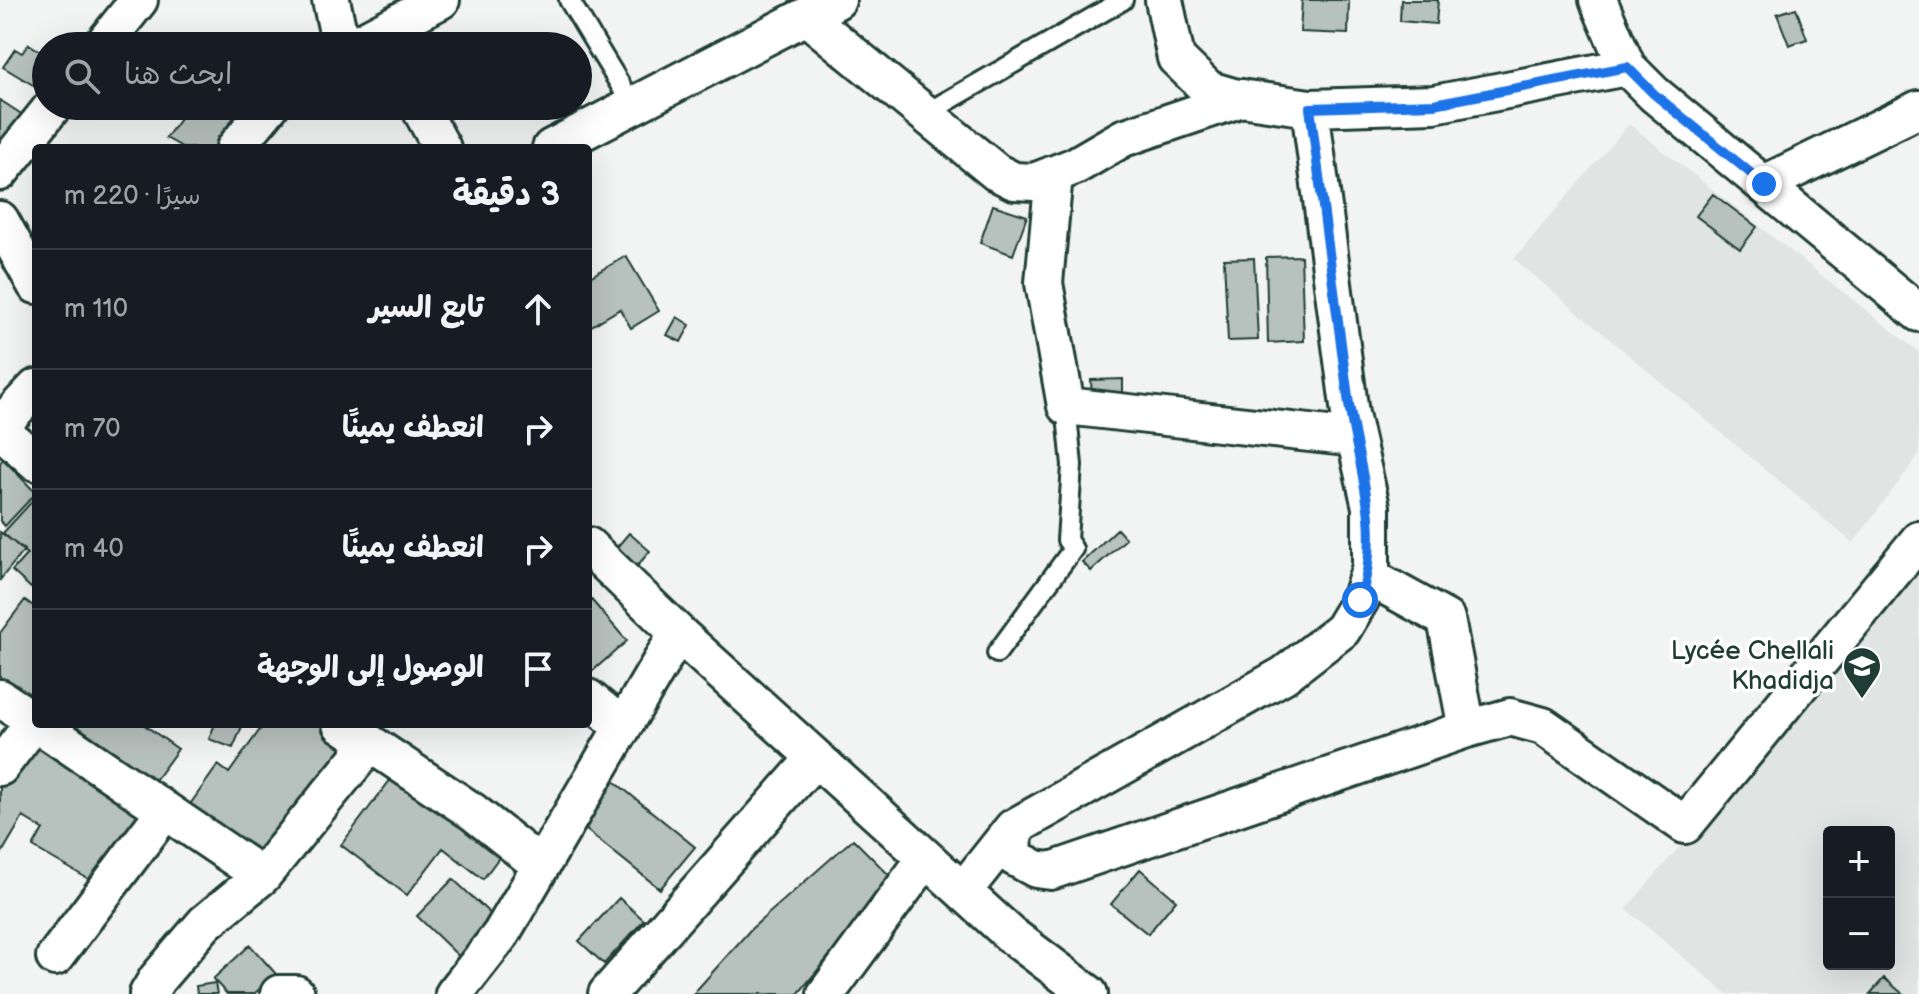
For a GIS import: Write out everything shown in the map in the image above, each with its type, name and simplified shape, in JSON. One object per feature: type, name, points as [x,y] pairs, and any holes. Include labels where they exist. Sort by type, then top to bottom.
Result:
[{"type":"street","points":[[113,32],[139,0]]},
{"type":"street","points":[[331,0],[338,32]]},
{"type":"street","points":[[388,32],[441,0]]},
{"type":"street","points":[[1164,0],[1176,58],[1209,90],[1310,108],[1434,104],[1627,67]]},
{"type":"street","points":[[1598,0],[1627,67],[1654,94],[1919,313]]},
{"type":"street","points":[[559,144],[822,8],[925,114],[996,172],[1014,181],[1034,182],[1075,166],[1123,138],[1242,98]]},
{"type":"street","points":[[963,891],[1013,828],[1284,675],[1342,630],[1360,600],[1368,576],[1371,507],[1355,438],[1310,108]]},
{"type":"street","points":[[1764,184],[1919,109]]},
{"type":"street","points":[[0,172],[42,120]]},
{"type":"street","points":[[427,120],[440,144]]},
{"type":"street","points":[[240,144],[268,124]]},
{"type":"street","points":[[1054,174],[1044,283],[1066,406],[1355,438]]},
{"type":"street","points":[[0,220],[32,278]]},
{"type":"street","points":[[32,392],[0,427],[32,458]]},
{"type":"street","points":[[1013,828],[1014,857],[1036,869],[1051,871],[1510,717],[1543,726],[1685,825],[1919,540]]},
{"type":"street","points":[[592,550],[678,633],[1011,935],[1089,994]]},
{"type":"street","points":[[1368,576],[1446,619],[1467,729]]},
{"type":"street","points":[[454,994],[501,934],[678,633]]},
{"type":"street","points":[[0,698],[32,720]]},
{"type":"street","points":[[592,701],[622,726]]},
{"type":"street","points":[[0,767],[32,728]]},
{"type":"street","points":[[43,728],[262,876]]},
{"type":"street","points":[[148,994],[205,923],[262,876],[355,734],[473,812],[540,865]]},
{"type":"street","points":[[607,994],[815,758]]},
{"type":"street","points":[[55,957],[165,811]]},
{"type":"street","points":[[826,994],[926,858]]},
{"type":"street","points":[[279,994],[296,994]]},
{"type":"lane","points":[[569,0],[588,32]]},
{"type":"lane","points":[[925,114],[1123,0]]},
{"type":"lane","points":[[592,38],[633,106]]},
{"type":"lane","points":[[997,653],[1073,549],[1067,540],[1072,465],[1066,406]]},
{"type":"shaded area","points":[[1629,124],[1919,352],[1919,455],[1853,543],[1514,259]]},
{"type":"shaded area","name":"Lycée Chellali Khadidja","points":[[1919,567],[1919,994],[1727,994],[1626,909]]},
{"type":"building","points":[[1302,0],[1349,0],[1348,34],[1300,32]]},
{"type":"building","points":[[1401,0],[1438,0],[1436,24],[1400,21]]},
{"type":"building","points":[[1796,8],[1807,39],[1789,45],[1777,14]]},
{"type":"building","points":[[29,44],[32,46],[32,84],[3,67],[15,49],[22,53]]},
{"type":"building","points":[[0,100],[32,121],[0,155]]},
{"type":"building","points":[[179,120],[232,120],[217,144],[177,144],[166,138]]},
{"type":"building","points":[[1713,194],[1757,227],[1740,249],[1696,216]]},
{"type":"building","points":[[993,205],[1027,216],[1013,255],[980,243]]},
{"type":"building","points":[[626,256],[659,311],[631,328],[620,309],[592,326],[592,276]]},
{"type":"building","points":[[1301,256],[1304,341],[1268,343],[1266,257]]},
{"type":"building","points":[[1254,258],[1258,340],[1228,341],[1224,259]]},
{"type":"building","points":[[677,317],[690,325],[681,342],[667,335]]},
{"type":"building","points":[[1123,379],[1123,401],[1092,403],[1091,380]]},
{"type":"building","points":[[3,459],[32,489],[32,497],[5,526],[0,521],[0,463]]},
{"type":"building","points":[[32,501],[31,588],[12,571],[27,554],[3,533]]},
{"type":"building","points":[[1117,529],[1126,539],[1091,571],[1082,562]]},
{"type":"building","points":[[0,532],[24,550],[0,580]]},
{"type":"building","points":[[629,533],[650,551],[627,578],[606,560]]},
{"type":"building","points":[[25,600],[32,605],[32,700],[0,677],[0,633]]},
{"type":"building","points":[[592,601],[627,641],[592,672]]},
{"type":"building","points":[[69,728],[149,728],[178,749],[150,787]]},
{"type":"building","points":[[213,728],[241,728],[233,748],[209,739]]},
{"type":"building","points":[[261,728],[331,728],[353,742],[260,865],[186,810],[218,765],[229,773]]},
{"type":"building","points":[[24,730],[146,800],[97,884],[33,847],[43,829],[23,817],[0,856],[0,771]]},
{"type":"building","points":[[397,771],[503,852],[483,879],[443,848],[407,895],[341,845]]},
{"type":"building","points":[[604,773],[695,847],[660,889],[569,816]]},
{"type":"building","points":[[853,839],[893,879],[798,994],[693,994],[751,929]]},
{"type":"building","points":[[1140,869],[1176,900],[1148,934],[1111,904]]},
{"type":"building","points":[[453,879],[512,934],[475,972],[417,916]]},
{"type":"building","points":[[619,898],[644,920],[604,964],[579,941]]},
{"type":"building","points":[[250,945],[276,974],[254,994],[227,994],[213,979]]},
{"type":"building","points":[[1884,978],[1903,994],[1870,994]]},
{"type":"building","points":[[215,983],[217,994],[197,994],[196,986]]},
{"type":"place","name":"Lycée Chellali Khadidja","points":[[1862,700]]},
{"type":"route","points":[[1360,600],[1371,567],[1371,507],[1350,414],[1310,108],[1434,104],[1627,67],[1654,94],[1764,184]]}]
